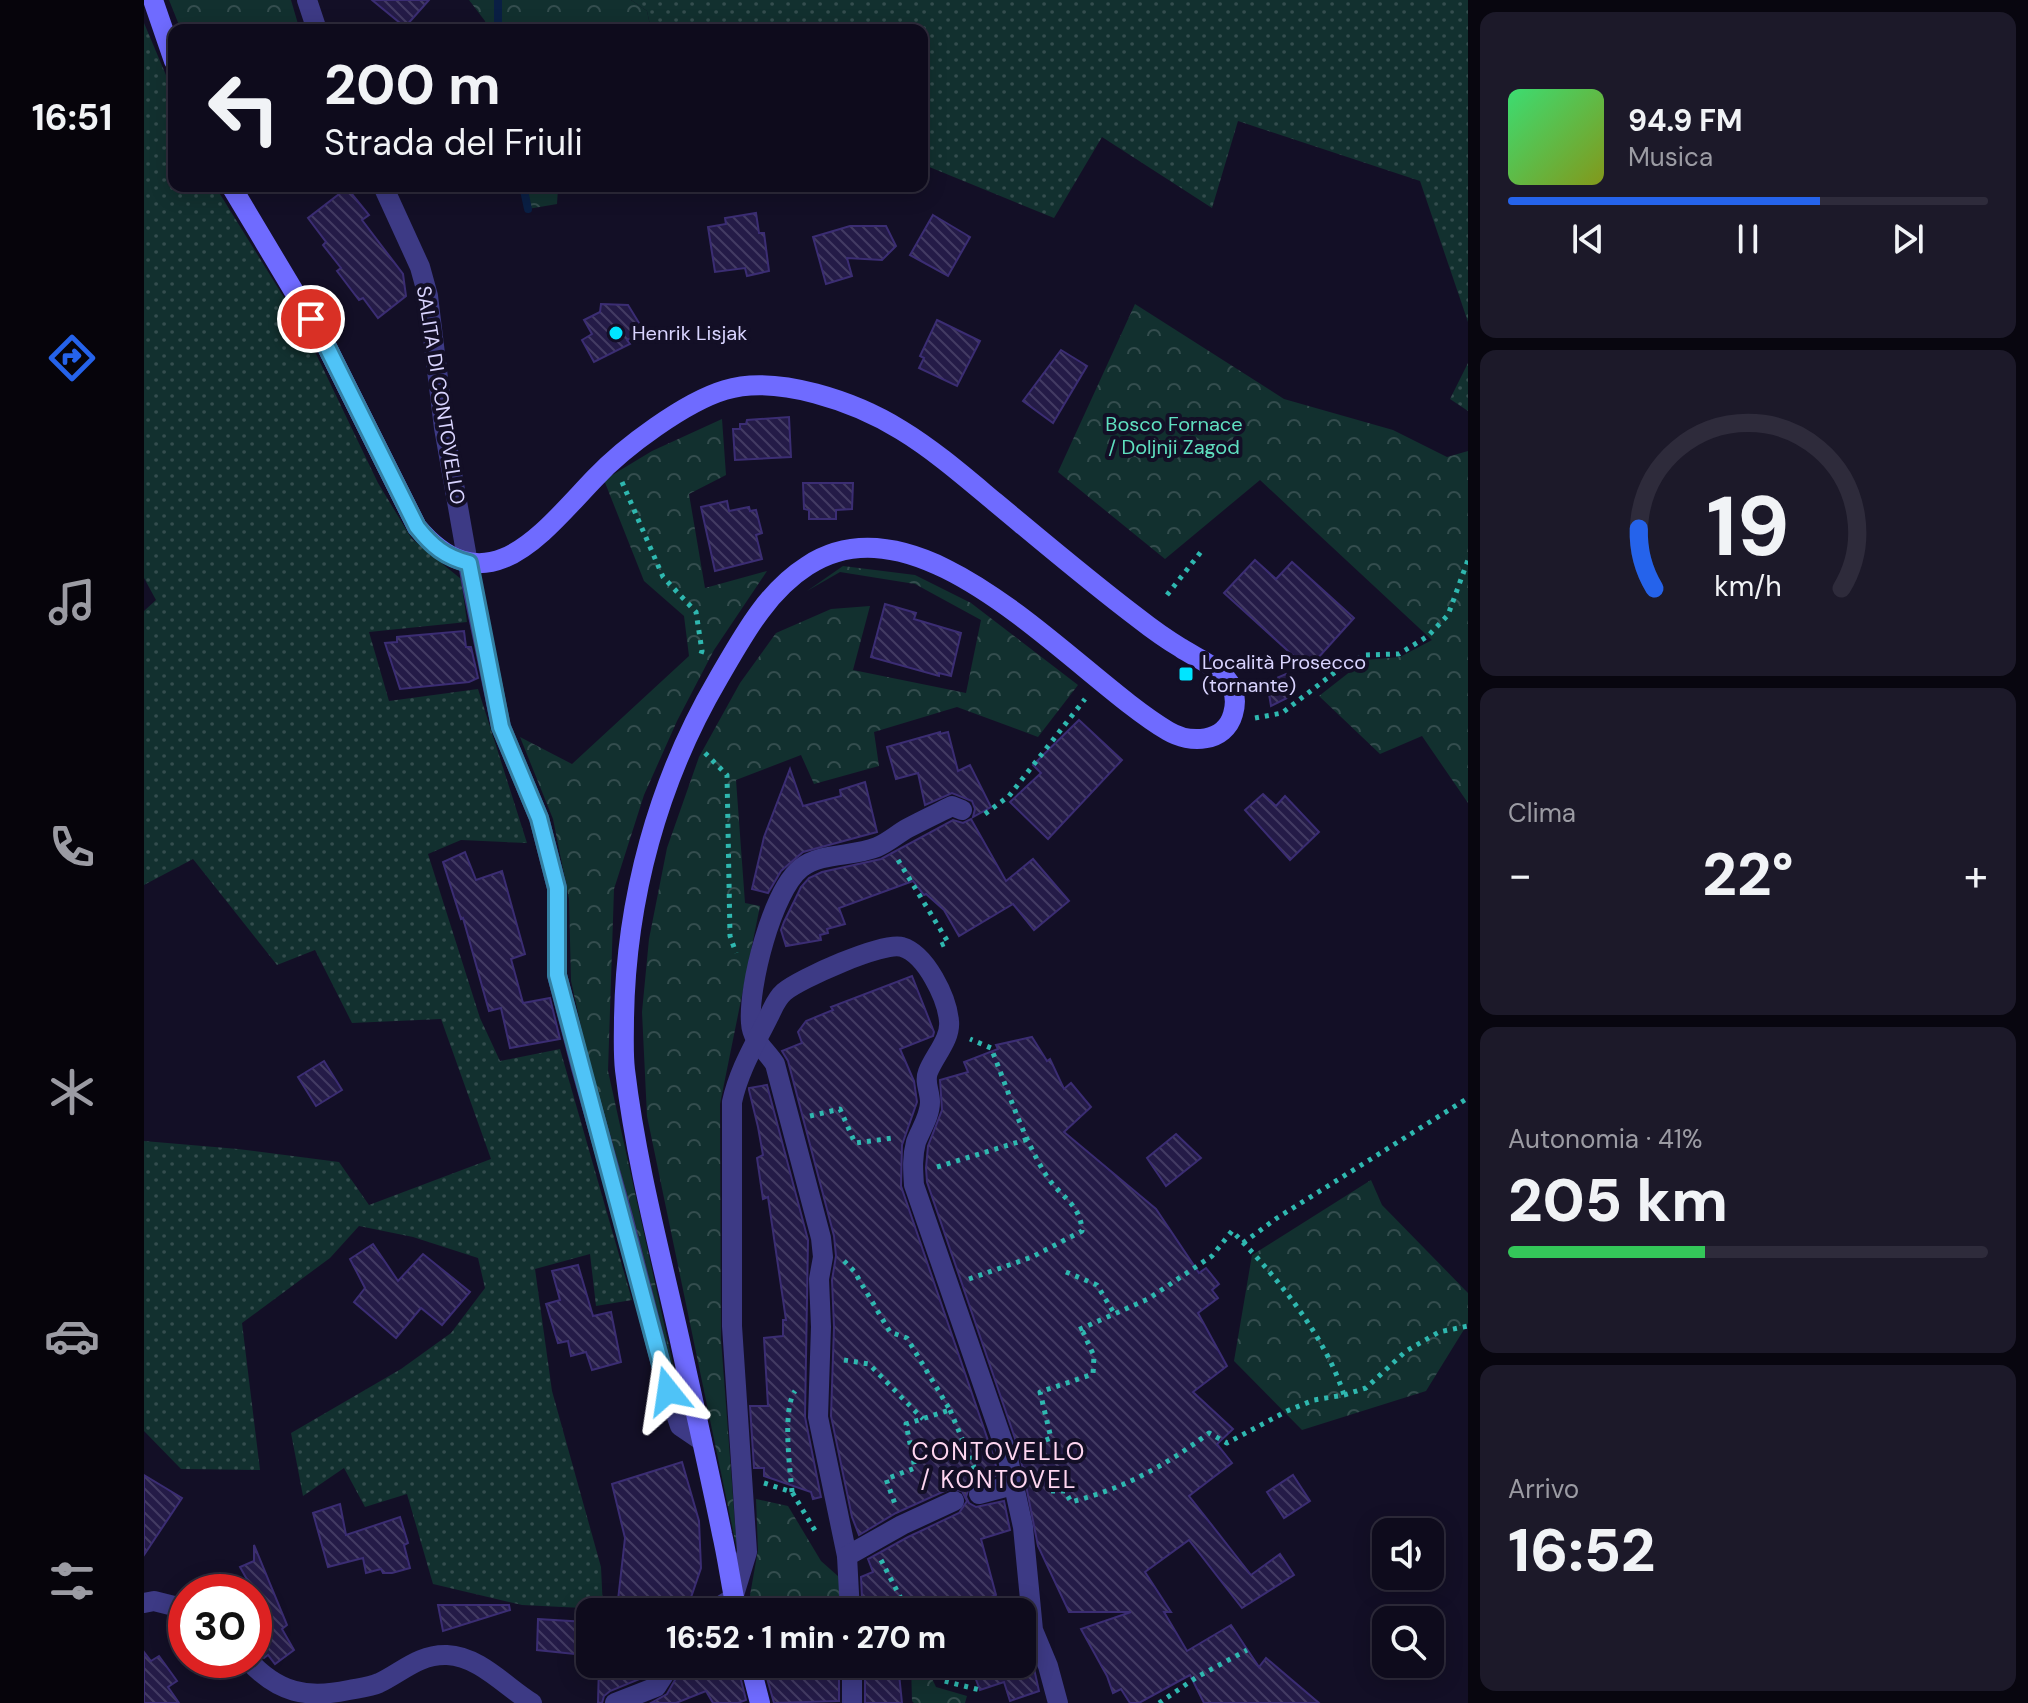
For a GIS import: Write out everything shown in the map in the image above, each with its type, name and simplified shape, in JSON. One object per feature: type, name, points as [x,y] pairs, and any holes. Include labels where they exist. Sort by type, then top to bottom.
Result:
[{"type":"main road","points":[[153,0],[168,44]]},
{"type":"main road","points":[[235,192],[326,345],[417,527],[431,545],[450,558],[482,564],[525,548],[573,504],[597,475],[659,425],[695,403],[728,388],[787,387],[867,411],[902,430],[1147,626],[1217,668],[1232,689],[1234,711],[1230,722],[1219,733],[1209,738],[1182,738],[1169,732],[1021,616],[970,582],[927,560],[861,547],[831,553],[808,565],[784,584],[764,606],[702,707],[663,795],[644,862],[625,978],[624,1064],[641,1162],[734,1598]]},
{"type":"main road","points":[[754,1678],[760,1703]]},
{"type":"street","points":[[307,0],[315,24]]},
{"type":"street","name":"SALITA DI CONTOVELLO","points":[[386,192],[420,267],[428,296],[444,428],[501,727],[539,818],[557,888],[557,975],[668,1391],[680,1426],[702,1441]]},
{"type":"street","points":[[849,1598],[847,1556],[821,1439],[817,1395],[819,1279],[823,1257],[821,1238],[775,1064],[766,1049],[755,1040],[751,1023],[763,947],[777,903],[789,880],[813,861],[875,848],[952,806],[962,810]]},
{"type":"street","points":[[737,1598],[747,1552],[732,1326],[732,1102],[740,1073],[755,1040],[773,1005],[784,992],[819,973],[887,946],[902,946],[930,968],[949,1020],[948,1030],[927,1074],[930,1102],[912,1162],[913,1174],[922,1213],[1007,1454],[1023,1527],[1033,1630],[1048,1666],[1058,1703]]},
{"type":"street","points":[[981,1493],[1013,1485]]},
{"type":"street","points":[[847,1556],[902,1525],[954,1501]]},
{"type":"street","points":[[144,1603],[154,1601],[168,1604]]},
{"type":"street","points":[[268,1678],[307,1695],[330,1694],[376,1684],[426,1657],[447,1655],[464,1658],[532,1703]]},
{"type":"street","points":[[615,1703],[656,1687],[662,1678]]},
{"type":"street","points":[[852,1678],[852,1703]]},
{"type":"path","points":[[1167,595],[1204,548]]},
{"type":"path","points":[[1230,722],[1282,713],[1334,673],[1364,655],[1399,654],[1428,636],[1448,615],[1468,560]]},
{"type":"path","points":[[962,810],[969,822],[994,809],[1009,796],[1101,679]]},
{"type":"path","points":[[889,841],[948,942],[918,956]]},
{"type":"path","points":[[948,1030],[991,1048],[1034,1155],[1051,1183],[1075,1206],[1081,1216],[1082,1231],[1032,1257],[949,1286]]},
{"type":"path","points":[[1243,1243],[1277,1218],[1468,1098]]},
{"type":"path","points":[[790,1120],[840,1109],[855,1143],[920,1134]]},
{"type":"path","points":[[913,1174],[1028,1139]]},
{"type":"path","points":[[1007,1454],[1051,1438],[1040,1392],[1093,1374],[1094,1356],[1083,1332],[1078,1330],[1148,1299],[1212,1256],[1232,1231],[1265,1265],[1318,1339],[1337,1373],[1344,1395]]},
{"type":"path","points":[[821,1238],[854,1271],[890,1332],[907,1338],[965,1441],[981,1493]]},
{"type":"path","points":[[1066,1272],[1097,1285],[1114,1313]]},
{"type":"path","points":[[1051,1491],[1065,1491],[1071,1502],[1109,1492],[1164,1466],[1209,1433],[1227,1443],[1314,1400],[1366,1388],[1406,1351],[1439,1332],[1468,1326]]},
{"type":"path","points":[[820,1350],[848,1362],[869,1364],[923,1419]]},
{"type":"path","points":[[902,1525],[886,1479],[915,1468],[906,1424],[950,1410]]},
{"type":"path","points":[[741,1482],[764,1483],[792,1492],[822,1542]]},
{"type":"path","points":[[872,1542],[901,1598]]},
{"type":"path","points":[[1159,1703],[1197,1677],[1247,1650]]},
{"type":"path","points":[[942,1678],[980,1690]]},
{"type":"green space","points":[[169,0],[291,0],[298,24],[179,24]]},
{"type":"green space","points":[[469,0],[631,0],[647,11],[650,24],[486,24]]},
{"type":"green space","points":[[631,0],[1468,0],[1468,322],[1420,181],[1238,121],[1212,208],[1102,137],[1054,218],[928,166],[928,24],[650,24],[647,11]]},
{"type":"green space","points":[[144,23],[168,80],[168,192],[219,192],[306,333],[378,483],[412,539],[461,579],[467,622],[369,632],[389,701],[478,689],[527,843],[461,840],[428,854],[480,1018],[500,1061],[560,1049],[632,1300],[596,1306],[590,1254],[535,1269],[552,1391],[601,1567],[602,1598],[576,1598],[576,1608],[522,1605],[433,1584],[407,1494],[365,1507],[344,1468],[303,1496],[291,1433],[401,1369],[451,1333],[485,1288],[478,1258],[413,1237],[359,1226],[330,1258],[242,1323],[260,1470],[181,1469],[144,1431],[144,1141],[339,1162],[369,1205],[491,1159],[441,1019],[352,1023],[315,950],[277,965],[193,859],[144,885],[144,611],[156,600],[144,578]]},
{"type":"green space","points":[[524,192],[558,192],[557,204],[528,209]]},
{"type":"green space","name":"Bosco Fornace / Doljnji Zagod","points":[[1135,304],[1284,399],[1393,430],[1447,457],[1468,451],[1468,803],[1422,736],[1380,754],[1319,696],[1365,660],[1400,657],[1432,640],[1260,480],[1165,559],[1058,472]]},
{"type":"green space","points":[[1468,363],[1468,411],[1450,399]]},
{"type":"green space","points":[[722,419],[726,475],[689,494],[705,588],[767,571],[714,650],[677,721],[644,795],[614,889],[608,1071],[682,1405],[585,1044],[571,981],[569,899],[553,819],[520,737],[572,764],[689,656],[684,616],[644,581],[604,480],[652,451]]},
{"type":"green space","points":[[843,566],[915,575],[971,603],[1078,685],[1038,737],[957,707],[874,732],[879,766],[814,784],[801,755],[736,780],[745,903],[760,906],[720,1104],[721,1339],[737,1550],[647,1116],[642,1012],[649,939],[667,848],[699,757],[740,683],[776,633],[831,609],[870,606],[853,670],[966,693],[981,620],[915,584],[840,572],[807,591]]},
{"type":"green space","points":[[1371,1180],[1382,1205],[1468,1293],[1468,1323],[1426,1391],[1302,1430],[1234,1361],[1252,1255]]},
{"type":"green space","points":[[756,1499],[788,1506],[821,1561],[839,1577],[839,1598],[751,1598],[758,1550]]},
{"type":"green space","points":[[911,1678],[932,1678],[936,1687],[967,1696],[965,1703],[912,1701]]},
{"type":"building","points":[[372,0],[429,0],[408,24],[401,24]]},
{"type":"building","points":[[342,192],[350,192],[369,215],[362,220],[403,274],[406,296],[378,318],[363,298],[359,300],[337,271],[341,268],[308,218]]},
{"type":"building","points":[[756,213],[759,233],[764,233],[769,271],[747,276],[745,268],[715,272],[708,227],[726,224],[725,218]]},
{"type":"building","points":[[933,215],[970,237],[948,276],[910,255]]},
{"type":"building","points":[[850,226],[886,226],[896,246],[882,260],[847,258],[852,276],[826,284],[813,237]]},
{"type":"building","name":"Henrik Lisjak","points":[[601,304],[628,305],[644,331],[627,340],[630,344],[594,362],[582,340],[592,334],[584,320],[600,312]]},
{"type":"building","points":[[937,320],[980,341],[957,386],[919,368],[924,358],[920,356]]},
{"type":"building","points":[[1061,350],[1087,366],[1053,423],[1023,401]]},
{"type":"building","points":[[789,417],[791,457],[735,460],[733,429],[740,429],[740,424],[746,424],[747,420]]},
{"type":"building","points":[[803,483],[853,483],[852,509],[836,510],[836,519],[809,519],[809,510],[804,509]]},
{"type":"building","points":[[727,501],[729,511],[749,507],[750,511],[756,510],[762,533],[756,535],[762,559],[715,571],[701,507]]},
{"type":"building","points":[[1255,560],[1276,579],[1292,562],[1354,618],[1308,669],[1224,593]]},
{"type":"building","points":[[885,604],[916,613],[914,619],[961,633],[951,676],[939,673],[939,676],[871,657]]},
{"type":"building","points":[[464,631],[466,647],[471,647],[478,678],[469,682],[400,689],[385,643],[397,642],[397,637]]},
{"type":"building","points":[[1286,674],[1295,694],[1271,706],[1267,682]]},
{"type":"building","points":[[1079,720],[1122,760],[1048,839],[1010,802],[1041,773],[1033,765]]},
{"type":"building","points":[[948,732],[958,771],[970,765],[991,807],[973,817],[975,809],[972,801],[952,793],[925,805],[918,773],[896,779],[887,747]]},
{"type":"building","points":[[790,769],[803,806],[841,796],[840,790],[865,782],[877,832],[803,852],[781,871],[768,893],[752,889],[764,837]]},
{"type":"building","points":[[1263,794],[1276,806],[1285,796],[1319,832],[1290,860],[1245,810]]},
{"type":"building","points":[[971,819],[1006,881],[1033,859],[1069,901],[1034,930],[1013,904],[959,936],[944,910],[924,895],[913,881],[839,908],[845,924],[827,929],[828,933],[820,935],[821,940],[786,946],[781,930],[801,887],[809,878],[822,872],[881,859],[953,820],[963,823]]},
{"type":"building","points":[[465,852],[476,880],[502,871],[525,954],[511,959],[523,1003],[550,998],[560,1039],[510,1048],[501,1008],[489,1011],[463,918],[443,862]]},
{"type":"building","points":[[912,976],[934,1032],[933,1036],[900,1049],[914,1081],[917,1102],[902,1145],[901,1186],[998,1475],[970,1484],[966,1497],[976,1507],[1004,1501],[1010,1530],[981,1539],[996,1595],[991,1598],[862,1598],[861,1577],[873,1572],[868,1559],[959,1513],[967,1501],[962,1491],[949,1489],[896,1513],[859,1535],[852,1517],[831,1416],[834,1236],[788,1061],[782,1051],[802,1043],[798,1032],[806,1021],[833,1010],[831,1007]]},
{"type":"building","points":[[1032,1037],[1047,1061],[1050,1059],[1064,1089],[1071,1083],[1091,1107],[1064,1132],[1156,1209],[1199,1273],[1206,1268],[1219,1284],[1212,1290],[1218,1298],[1198,1313],[1227,1366],[1193,1392],[1233,1429],[1217,1444],[1232,1463],[1189,1496],[1251,1575],[1280,1554],[1294,1575],[1242,1608],[1189,1540],[1145,1572],[1171,1612],[1164,1612],[1187,1651],[1231,1625],[1259,1667],[1266,1658],[1319,1703],[1204,1703],[1190,1675],[1139,1703],[1130,1703],[1121,1689],[1113,1693],[1081,1629],[1131,1612],[1069,1612],[1038,1546],[1019,1450],[927,1182],[926,1168],[928,1146],[942,1110],[940,1080],[968,1072],[964,1062],[998,1049],[996,1045]]},
{"type":"building","points":[[324,1061],[342,1090],[316,1106],[298,1077]]},
{"type":"building","points":[[767,1085],[808,1240],[805,1417],[821,1497],[813,1499],[811,1492],[764,1476],[764,1468],[754,1468],[750,1406],[768,1406],[764,1338],[783,1336],[783,1320],[786,1320],[768,1197],[763,1199],[757,1158],[763,1155],[749,1090]]},
{"type":"building","points":[[1176,1134],[1201,1158],[1166,1186],[1147,1158]]},
{"type":"building","points":[[373,1244],[398,1281],[423,1254],[470,1292],[442,1325],[421,1308],[396,1338],[354,1302],[365,1288],[350,1259]]},
{"type":"building","points":[[578,1265],[593,1316],[611,1312],[621,1362],[592,1370],[586,1352],[571,1356],[568,1341],[558,1343],[546,1304],[560,1300],[552,1271]]},
{"type":"building","points":[[682,1462],[699,1521],[701,1568],[691,1598],[618,1598],[625,1538],[612,1484]]},
{"type":"building","points":[[144,1475],[182,1498],[144,1555]]},
{"type":"building","points":[[1293,1475],[1310,1501],[1284,1518],[1267,1492]]},
{"type":"building","points":[[340,1504],[346,1535],[400,1517],[408,1543],[404,1545],[410,1568],[392,1573],[383,1573],[381,1569],[366,1573],[363,1558],[328,1567],[313,1513]]},
{"type":"building","points":[[254,1545],[266,1574],[244,1574],[240,1567],[254,1561]]},
{"type":"building","points":[[272,1589],[287,1625],[282,1629],[294,1650],[275,1664],[272,1660]]},
{"type":"building","points":[[438,1605],[509,1605],[510,1610],[443,1631]]},
{"type":"building","points":[[538,1619],[576,1621],[576,1654],[537,1650]]},
{"type":"building","points":[[144,1652],[151,1661],[159,1656],[168,1668],[168,1678],[177,1681],[168,1687],[179,1703],[144,1703]]},
{"type":"building","points":[[599,1678],[642,1678],[610,1691],[602,1703],[598,1703]]},
{"type":"building","points":[[676,1678],[740,1678],[746,1700],[713,1703],[706,1691],[676,1703],[651,1703],[667,1694]]},
{"type":"building","points":[[767,1678],[839,1678],[839,1701],[774,1703]]},
{"type":"building","points":[[865,1678],[899,1678],[902,1703],[865,1703]]},
{"type":"building","points":[[975,1678],[1036,1678],[1039,1691],[1010,1701],[1004,1682],[980,1690]]},
{"type":"waterway","points":[[498,0],[498,24]]},
{"type":"waterway","points":[[524,192],[528,209]]},
{"type":"place","name":"Henrik Lisjak","points":[[616,333]]},
{"type":"place","name":"Località Prosecco (tornante)","points":[[1186,674]]},
{"type":"district","name":"CONTOVELLO / KONTOVEL","points":[[999,1465]]},
{"type":"route","points":[[311,319],[417,527],[431,545],[450,558],[469,563],[501,727],[539,818],[557,888],[557,975],[668,1391]]}]
